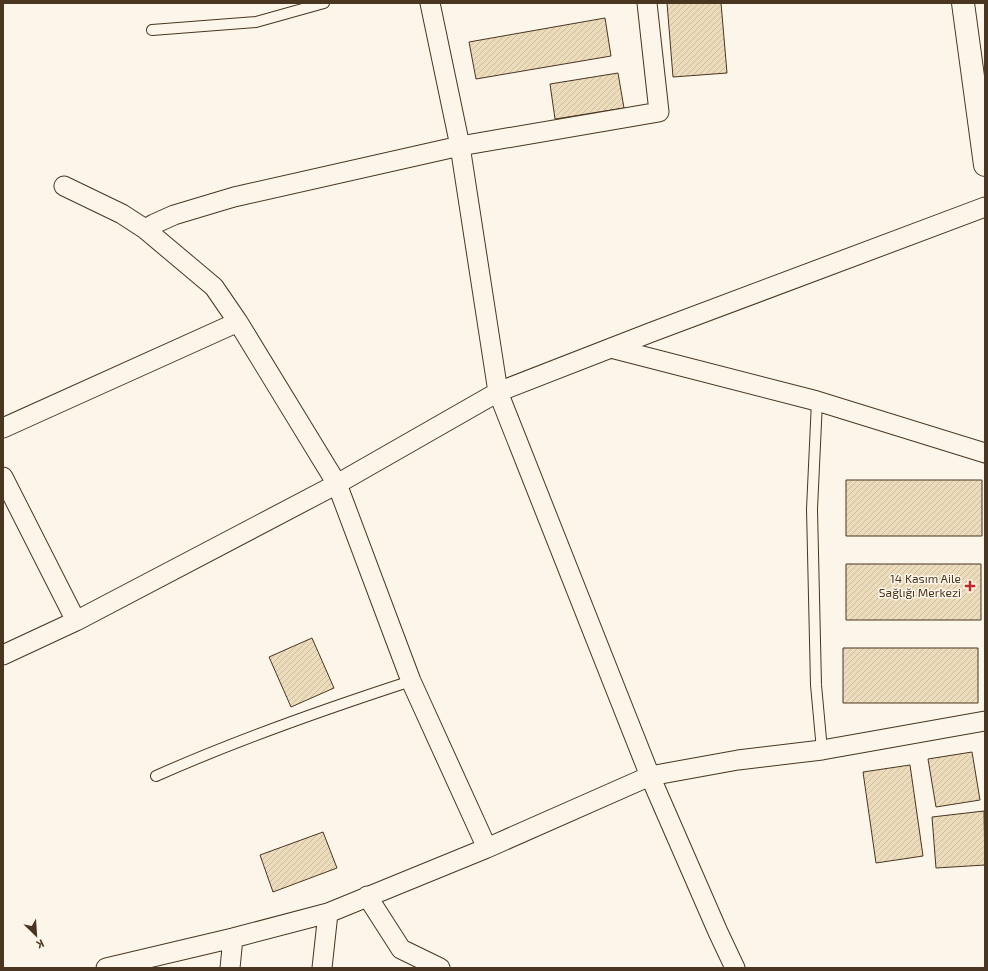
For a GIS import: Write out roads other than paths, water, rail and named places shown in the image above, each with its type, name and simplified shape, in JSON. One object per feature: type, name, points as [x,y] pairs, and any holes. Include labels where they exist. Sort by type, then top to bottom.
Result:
[{"type":"main road","points":[[963,3],[985,164]]},
{"type":"street","points":[[430,3],[460,146],[498,392],[650,776],[735,968]]},
{"type":"street","points":[[145,230],[174,215],[234,197],[460,146],[659,112],[647,3]]},
{"type":"street","points":[[64,186],[122,214],[145,230],[214,287],[238,322],[336,484],[411,681],[487,848]]},
{"type":"street","points":[[3,655],[76,621],[336,484],[498,392],[985,207]]},
{"type":"street","points":[[3,428],[238,322]]},
{"type":"street","points":[[611,348],[817,401],[985,453]]},
{"type":"street","points":[[3,477],[76,621]]},
{"type":"street","points":[[106,968],[233,938],[328,913],[487,848],[650,776],[738,760],[822,750],[985,720]]},
{"type":"street","points":[[367,896],[401,949],[440,968]]},
{"type":"street","points":[[322,968],[328,913]]},
{"type":"street","points":[[230,968],[233,938]]},
{"type":"lane","points":[[152,30],[256,22],[324,3]]},
{"type":"lane","points":[[817,401],[812,509],[816,685],[822,750]]},
{"type":"lane","points":[[156,776],[197,758],[335,706],[411,681]]},
{"type":"place","name":"14 Kasım Aile Sağlığı Merkezi","points":[[970,586]]}]
